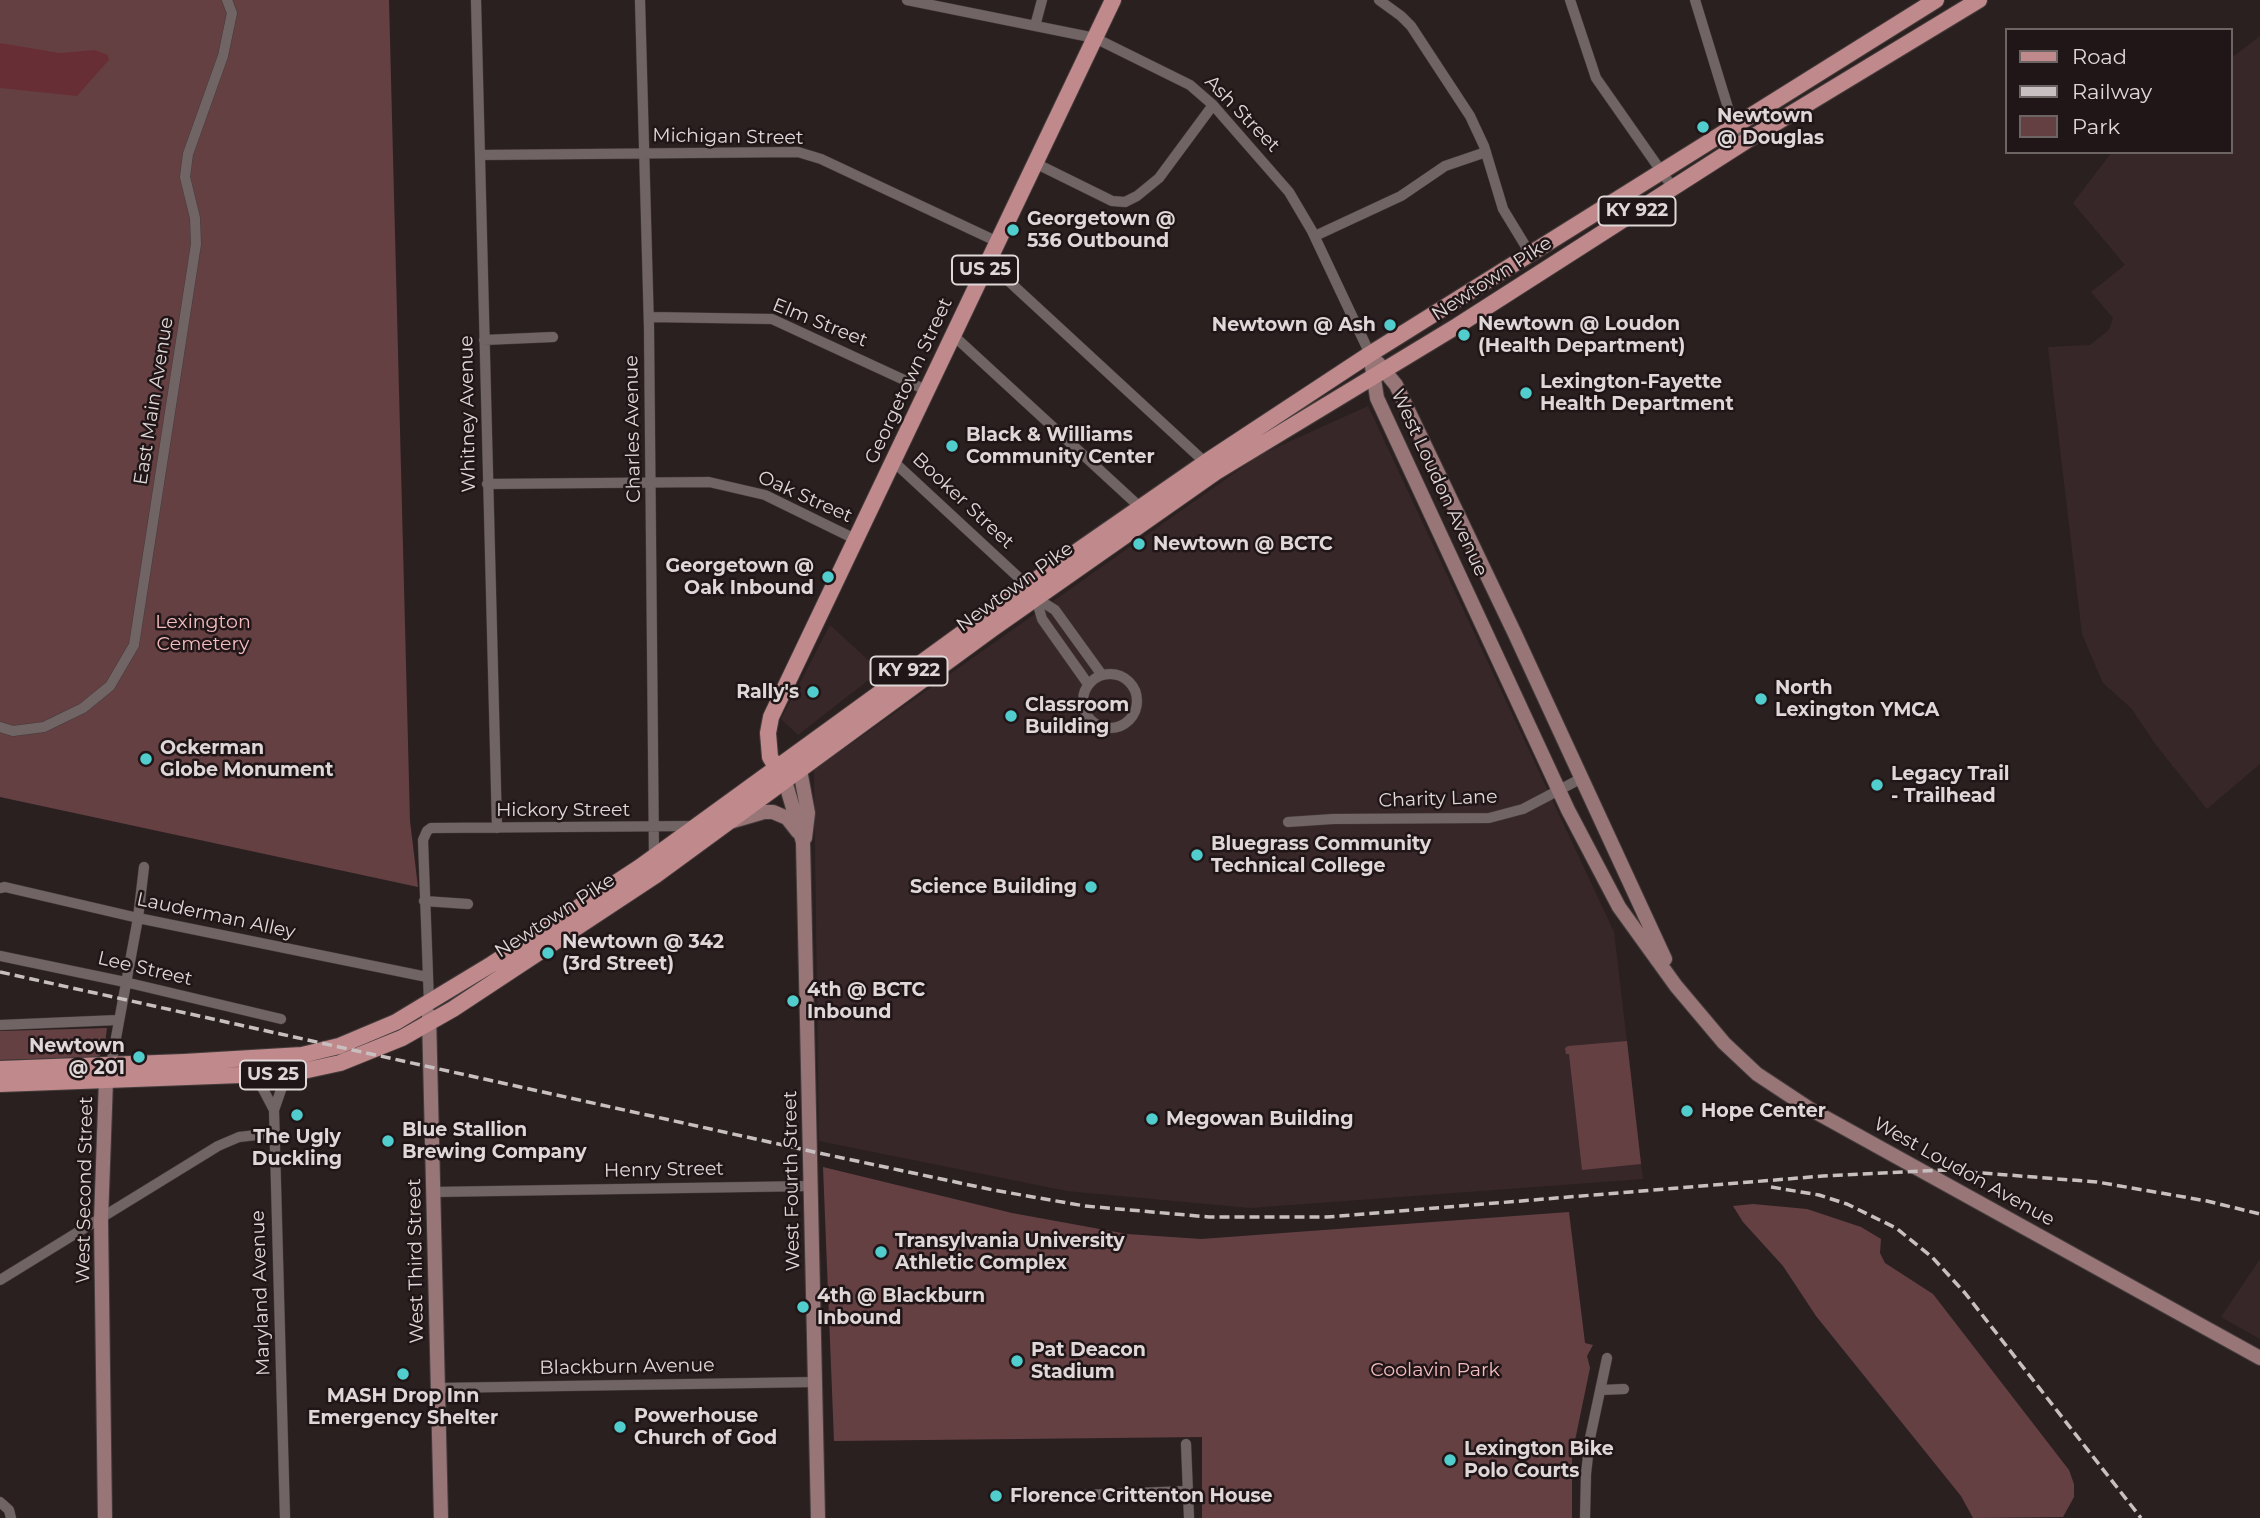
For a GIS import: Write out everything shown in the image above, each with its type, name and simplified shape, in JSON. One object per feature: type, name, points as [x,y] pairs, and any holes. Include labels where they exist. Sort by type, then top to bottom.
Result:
[{"type":"main road","name":"Georgetown Street","points":[[781,774],[770,757],[767,740],[771,718],[1113,0]]},
{"type":"main road","name":"Newtown Pike","points":[[0,1084],[302,1055],[361,1038],[429,1003],[781,774],[1031,592],[1370,354],[1936,0]]},
{"type":"main road","name":"Newtown Pike","points":[[1211,467],[1379,374],[1746,141],[1978,0]]},
{"type":"main road","name":"West Loudon Avenue","points":[[1370,354],[1379,374],[1402,397],[1676,986]]},
{"type":"main road","name":"West Loudon Avenue","points":[[1379,374],[1377,398],[1559,789],[1619,907],[1676,986],[1729,1048],[1780,1090],[2260,1358]]},
{"type":"main road","name":"Newtown Pike","points":[[0,1069],[253,1075],[294,1073],[367,1054],[429,1023],[604,910],[730,822],[781,774],[800,770],[1031,592]]},
{"type":"main road","name":"West Fourth Street","points":[[800,770],[808,813],[803,842]]},
{"type":"main road","name":"West Fourth Street","points":[[781,774],[803,842],[818,1518]]},
{"type":"main road","points":[[730,822],[764,812],[779,814],[794,826],[803,842]]},
{"type":"main road","name":"West Third Street","points":[[429,1003],[442,1518]]},
{"type":"main road","name":"West Second Street","points":[[105,1518],[101,1220],[108,1072]]},
{"type":"street","name":"East Main Avenue","points":[[0,727],[13,731],[44,727],[83,708],[110,686],[134,645],[197,244],[195,218],[185,177],[188,154],[223,56],[232,13],[227,0]]},
{"type":"street","name":"Whitney Avenue","points":[[476,0],[497,828]]},
{"type":"street","name":"Charles Avenue","points":[[640,0],[649,317],[654,857]]},
{"type":"street","name":"Ash Street","points":[[907,0],[1095,38],[1190,85],[1213,105],[1284,186],[1315,236],[1370,354]]},
{"type":"street","points":[[1035,26],[1042,0]]},
{"type":"street","points":[[1378,0],[1401,16],[1425,46],[1470,116],[1486,152],[1503,209],[1531,255]]},
{"type":"street","points":[[1570,0],[1596,78],[1673,188]]},
{"type":"street","points":[[1695,0],[1735,124],[1746,141]]},
{"type":"street","points":[[1035,163],[1112,201],[1125,202],[1159,178],[1213,105]]},
{"type":"street","name":"Michigan Street","points":[[481,155],[782,151],[808,154],[998,242]]},
{"type":"street","points":[[1315,236],[1394,200],[1445,166],[1486,152]]},
{"type":"street","points":[[988,262],[1211,467]]},
{"type":"street","name":"Elm Street","points":[[649,317],[772,319],[928,391]]},
{"type":"street","points":[[954,336],[1145,512]]},
{"type":"street","points":[[484,340],[553,337]]},
{"type":"street","name":"Booker Street","points":[[894,461],[1031,592],[1055,610],[1102,675]]},
{"type":"street","name":"Oak Street","points":[[487,484],[709,482],[765,495],[858,540]]},
{"type":"street","points":[[1031,592],[1042,619],[1088,684]]},
{"type":"street","points":[[1102,675],[1119,675],[1127,679],[1137,694],[1135,714],[1122,726],[1103,728],[1088,718],[1082,704],[1084,690],[1088,684],[1102,675]]},
{"type":"street","name":"Charity Lane","points":[[1287,822],[1489,818],[1523,809],[1581,778]]},
{"type":"street","name":"Hickory Street","points":[[424,901],[424,840],[431,828],[700,825]]},
{"type":"street","name":"West Second Street","points":[[108,1072],[138,918],[144,867]]},
{"type":"street","name":"Lauderman Alley","points":[[0,888],[427,977]]},
{"type":"street","points":[[429,1003],[424,901],[468,904]]},
{"type":"street","name":"Lee Street","points":[[0,956],[281,1019]]},
{"type":"street","points":[[0,1025],[118,1020]]},
{"type":"street","name":"Maryland Avenue","points":[[285,1518],[274,1110],[282,1087],[294,1073]]},
{"type":"street","points":[[253,1075],[274,1110]]},
{"type":"street","points":[[0,1280],[227,1141],[274,1133]]},
{"type":"street","name":"Henry Street","points":[[433,1192],[811,1186]]},
{"type":"street","points":[[1586,1518],[1590,1438],[1607,1358]]},
{"type":"street","name":"Blackburn Avenue","points":[[438,1388],[816,1381]]},
{"type":"street","points":[[1601,1390],[1624,1389]]},
{"type":"street","points":[[1186,1444],[1189,1518]]},
{"type":"street","points":[[1084,1495],[1187,1491]]},
{"type":"street","points":[[0,1502],[9,1510],[11,1518]]},
{"type":"shaded area","points":[[2260,36],[2260,764],[2207,809],[2156,745],[2131,708],[2103,683],[2082,634],[2048,347],[2090,345],[2109,330],[2113,318],[2091,292],[2125,265],[2073,203],[2110,154],[2232,154],[2232,57]]},
{"type":"shaded area","points":[[0,43],[60,53],[95,50],[108,55],[109,60],[77,96],[0,88]]},
{"type":"shaded area","name":"Bluegrass Community Technical College","points":[[1368,406],[1614,932],[1643,1179],[1250,1208],[1067,1191],[819,1141],[814,770],[1260,455]]},
{"type":"shaded area","points":[[830,625],[880,671],[798,735],[781,719]]},
{"type":"shaded area","points":[[2260,1259],[2260,1339],[2221,1317]]},
{"type":"green space","name":"Lexington Cemetery","points":[[0,0],[389,0],[410,821],[418,887],[0,797]]},
{"type":"green space","points":[[107,1028],[104,1051],[98,1057],[0,1060],[0,1031]]},
{"type":"green space","points":[[1627,1041],[1641,1164],[1582,1170],[1569,1054],[1566,1054],[1565,1048]]},
{"type":"green space","name":"Coolavin Park","points":[[823,1167],[1012,1213],[1127,1234],[1201,1239],[1569,1212],[1585,1343],[1593,1345],[1587,1356],[1590,1368],[1572,1455],[1572,1518],[1202,1518],[1202,1437],[834,1441]]},
{"type":"green space","points":[[1753,1204],[1807,1209],[1861,1227],[1881,1239],[1880,1253],[1885,1263],[1933,1294],[2069,1470],[2074,1484],[2074,1497],[2063,1517],[1973,1518],[1961,1496],[1816,1316],[1783,1266],[1743,1222],[1733,1206]]},
{"type":"railway","points":[[0,972],[819,1153],[993,1190],[1085,1206],[1209,1217],[1327,1217],[1823,1176],[1944,1170],[2097,1182],[2207,1201],[2260,1214]]},
{"type":"railway","points":[[1771,1187],[1819,1195],[1847,1204],[1896,1228],[1932,1257],[1965,1293],[2141,1518]]},
{"type":"place","name":"Newtown @ Douglas","points":[[1703,127]]},
{"type":"place","name":"Georgetown @ 536 Outbound","points":[[1013,230]]},
{"type":"place","name":"Newtown @ Ash","points":[[1390,325]]},
{"type":"place","name":"Newtown @ Loudon (Health Department)","points":[[1464,335]]},
{"type":"place","name":"Lexington-Fayette Health Department","points":[[1526,393]]},
{"type":"place","name":"Black & Williams Community Center","points":[[952,446]]},
{"type":"place","name":"Newtown @ BCTC","points":[[1139,544]]},
{"type":"place","name":"Georgetown @ Oak Inbound","points":[[828,577]]},
{"type":"place","name":"Rally's","points":[[813,692]]},
{"type":"place","name":"North Lexington YMCA","points":[[1761,699]]},
{"type":"place","name":"Classroom Building","points":[[1011,716]]},
{"type":"place","name":"Ockerman Globe Monument","points":[[146,759]]},
{"type":"place","name":"Legacy Trail - Trailhead","points":[[1877,785]]},
{"type":"place","name":"Bluegrass Community Technical College","points":[[1197,855]]},
{"type":"place","name":"Science Building","points":[[1091,887]]},
{"type":"place","name":"Newtown @ 342 (3rd Street)","points":[[548,953]]},
{"type":"place","name":"4th @ BCTC Inbound","points":[[793,1001]]},
{"type":"place","name":"Newtown @ 201","points":[[139,1057]]},
{"type":"place","name":"Hope Center","points":[[1687,1111]]},
{"type":"place","name":"The Ugly Duckling","points":[[297,1115]]},
{"type":"place","name":"Megowan Building","points":[[1152,1119]]},
{"type":"place","name":"Blue Stallion Brewing Company","points":[[388,1141]]},
{"type":"place","name":"Transylvania University Athletic Complex","points":[[881,1252]]},
{"type":"place","name":"4th @ Blackburn Inbound","points":[[803,1307]]},
{"type":"place","name":"Pat Deacon Stadium","points":[[1017,1361]]},
{"type":"place","name":"MASH Drop Inn Emergency Shelter","points":[[403,1374]]},
{"type":"place","name":"Powerhouse Church of God","points":[[620,1427]]},
{"type":"place","name":"Lexington Bike Polo Courts","points":[[1450,1460]]},
{"type":"place","name":"Florence Crittenton House","points":[[996,1496]]}]
